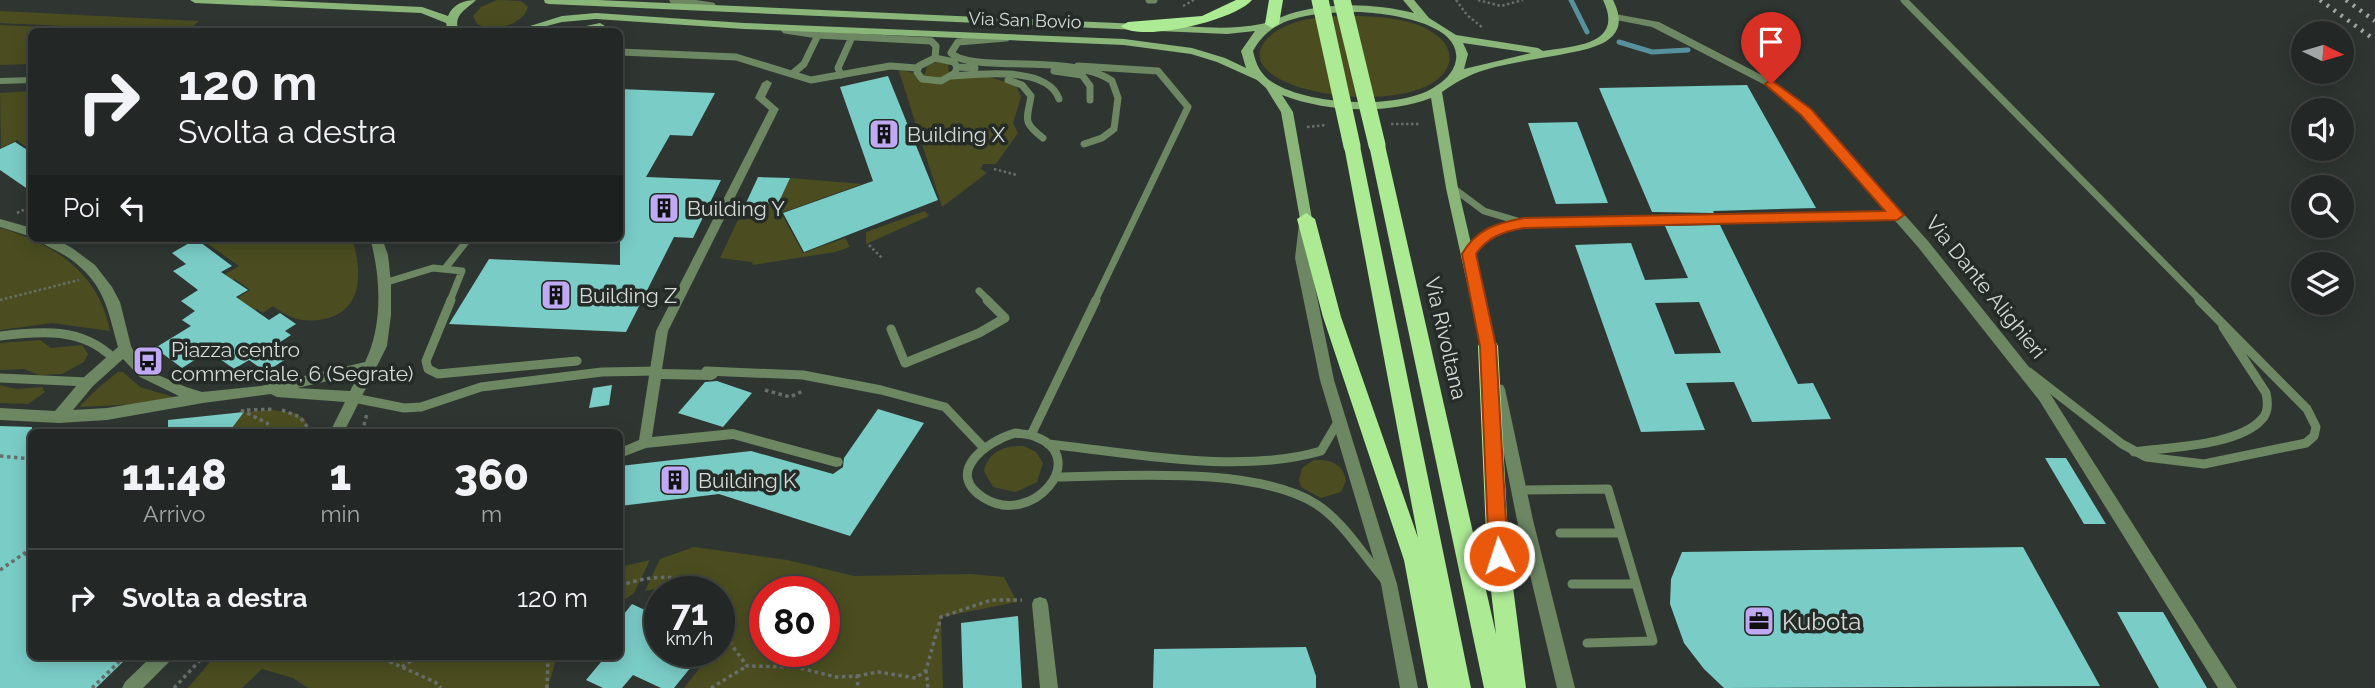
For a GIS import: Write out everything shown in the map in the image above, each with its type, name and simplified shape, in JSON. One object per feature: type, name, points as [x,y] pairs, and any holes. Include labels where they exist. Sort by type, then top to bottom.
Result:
[{"type":"highway","points":[[1128,26],[1203,20],[1223,14],[1245,0]]},
{"type":"highway","points":[[1269,25],[1276,11],[1276,0]]},
{"type":"highway","points":[[1320,0],[1352,146],[1460,688]]},
{"type":"highway","name":"Via Rivoltana","points":[[1342,0],[1428,368],[1496,688]]},
{"type":"highway","points":[[1306,219],[1332,317],[1415,560],[1440,688]]},
{"type":"highway","points":[[1488,346],[1499,556],[1514,688]]},
{"type":"main road","points":[[195,0],[422,10],[441,15],[452,28]]},
{"type":"main road","points":[[453,28],[458,9],[471,0]]},
{"type":"main road","points":[[531,28],[548,13],[549,0]]},
{"type":"main road","name":"Via San Bovio","points":[[549,0],[1227,31],[1269,25],[1304,13],[1350,9],[1396,12],[1431,23]]},
{"type":"main road","points":[[1408,0],[1431,23],[1453,38],[1553,52]]},
{"type":"main road","points":[[1453,78],[1484,66],[1584,46],[1607,37],[1615,24],[1608,0]]},
{"type":"main road","name":"Via San Bovio","points":[[533,28],[562,19],[596,16],[744,26],[1104,40],[1175,47],[1220,60],[1304,98],[1354,104],[1404,102],[1436,92]]},
{"type":"main road","points":[[1269,25],[1251,42],[1247,51],[1249,65],[1287,112],[1306,219]]},
{"type":"main road","points":[[580,28],[744,26]]},
{"type":"main road","points":[[1453,38],[1462,60],[1460,71],[1436,92],[1451,186],[1469,254],[1488,346]]},
{"type":"street","name":"Via Dante Alighieri","points":[[1615,17],[1655,24],[1771,84],[1790,97],[1897,215],[2044,396],[2228,688]]},
{"type":"street","points":[[0,81],[28,80]]},
{"type":"street","points":[[645,443],[662,331],[774,109],[760,98],[767,83]]},
{"type":"street","points":[[1306,219],[1302,258],[1327,380],[1389,584],[1409,688]]},
{"type":"street","points":[[0,223],[28,232]]},
{"type":"street","points":[[52,242],[96,272],[113,299],[119,353],[164,384],[203,397]]},
{"type":"street","points":[[339,429],[380,346],[384,283],[382,255],[377,242]]},
{"type":"street","points":[[1488,346],[1566,688]]},
{"type":"street","points":[[59,417],[88,382],[119,353]]},
{"type":"street","points":[[0,414],[59,417],[120,412],[203,397],[261,391],[368,367]]},
{"type":"street","points":[[656,374],[712,375]]},
{"type":"street","points":[[261,391],[355,397]]},
{"type":"street","points":[[623,452],[645,443],[733,434],[836,462]]},
{"type":"street","points":[[1040,604],[1049,688]]},
{"type":"street","points":[[131,688],[159,660]]},
{"type":"lane","points":[[673,0],[739,10]]},
{"type":"lane","points":[[1904,0],[2314,417],[2314,439],[2306,443],[2204,464],[2150,458],[2134,452],[2019,363]]},
{"type":"lane","points":[[765,26],[818,35],[930,41],[936,46],[935,58]]},
{"type":"lane","points":[[792,74],[804,64],[818,35]]},
{"type":"lane","points":[[841,75],[838,68],[852,37]]},
{"type":"lane","points":[[1015,37],[958,42],[951,53],[968,62],[1150,69],[1158,71],[1188,107],[1031,435]]},
{"type":"lane","points":[[623,52],[736,57],[817,80],[890,66],[918,68]]},
{"type":"lane","points":[[1059,99],[1054,87],[1046,81],[983,74],[928,81],[919,76],[918,68],[924,61],[935,58],[950,60],[957,67],[1075,72],[1082,75],[1090,86],[1090,100]]},
{"type":"lane","points":[[1079,66],[1103,74],[1112,81],[1119,104],[1112,132],[1084,144]]},
{"type":"lane","points":[[953,76],[957,67]]},
{"type":"lane","points":[[983,74],[1016,82],[1027,90],[1031,96],[1024,120],[1026,125],[1043,138]]},
{"type":"lane","points":[[1451,186],[1471,206],[1491,215],[1524,223]]},
{"type":"lane","points":[[1469,254],[1477,241],[1501,227],[1524,223],[1897,215]]},
{"type":"lane","points":[[447,266],[466,242]]},
{"type":"lane","points":[[384,283],[414,272],[447,266],[462,271],[432,340],[426,361],[428,369],[438,374],[461,374],[577,361]]},
{"type":"lane","points":[[891,329],[905,363],[950,346],[1005,318],[979,291]]},
{"type":"lane","points":[[2134,452],[2213,440],[2243,432],[2264,418],[2268,405],[2266,393],[2233,347],[2217,316]]},
{"type":"lane","points":[[0,336],[61,333],[90,339],[119,353]]},
{"type":"lane","points":[[355,397],[404,408],[421,407],[481,387],[602,372],[700,371],[803,375],[881,390],[945,407],[982,446]]},
{"type":"lane","points":[[0,378],[88,382]]},
{"type":"lane","points":[[1048,444],[1058,459],[1057,477],[1046,493],[1027,503],[1004,505],[994,503],[977,493],[969,477],[971,460],[982,446],[1006,435],[1031,435],[1048,444],[1226,462],[1262,463],[1296,460],[1321,451],[1330,439],[1338,416]]},
{"type":"lane","points":[[1057,477],[1224,480],[1294,493],[1320,507],[1389,584]]},
{"type":"lane","points":[[1519,490],[1608,489],[1653,641],[1587,643]]},
{"type":"lane","points":[[1560,533],[1621,533]]},
{"type":"lane","points":[[1572,584],[1636,584]]},
{"type":"path","points":[[1455,0],[1467,15],[1485,29]]},
{"type":"path","points":[[1478,0],[1501,7],[1513,6],[1523,0]]},
{"type":"path","points":[[1387,124],[1420,124]]},
{"type":"path","points":[[1299,128],[1333,125]]},
{"type":"path","points":[[994,169],[1017,175]]},
{"type":"path","points":[[869,244],[882,258]]},
{"type":"path","points":[[0,300],[80,280],[96,272]]},
{"type":"path","points":[[232,411],[275,409],[292,412],[308,422],[311,429]]},
{"type":"path","points":[[242,410],[267,423],[271,429]]},
{"type":"path","points":[[0,456],[28,459]]},
{"type":"path","points":[[0,569],[28,551]]},
{"type":"path","points":[[25,553],[28,556]]},
{"type":"path","points":[[623,584],[644,580]]},
{"type":"path","points":[[928,688],[926,670],[941,617],[966,605],[1011,598],[1040,604]]},
{"type":"path","points":[[735,650],[747,666]]},
{"type":"path","points":[[92,688],[121,660]]},
{"type":"path","points":[[174,688],[200,660]]},
{"type":"path","points":[[386,660],[435,682],[440,688]]},
{"type":"path","points":[[402,667],[412,660]]},
{"type":"path","points":[[547,688],[548,660]]},
{"type":"path","points":[[711,688],[747,666],[796,667],[836,677],[878,672],[916,677],[926,670]]},
{"type":"path","points":[[858,676],[858,688]]},
{"type":"green space","points":[[497,0],[521,1],[528,7],[520,19],[506,26],[477,24],[473,16],[481,7]]},
{"type":"green space","points":[[0,11],[199,21],[191,28],[109,28],[0,23]]},
{"type":"green space","points":[[1359,16],[1391,18],[1413,23],[1433,32],[1445,44],[1449,63],[1434,82],[1406,93],[1370,97],[1332,94],[1297,86],[1271,74],[1260,57],[1268,38],[1287,25],[1311,19]]},
{"type":"green space","points":[[0,25],[65,28],[28,28],[28,64],[0,65]]},
{"type":"green space","points":[[937,62],[948,64],[949,73],[982,75],[1016,85],[1021,97],[1013,123],[1018,133],[996,164],[983,164],[981,169],[987,173],[942,207],[899,71],[925,74],[927,66]]},
{"type":"green space","points":[[28,91],[28,149],[17,140],[1,148],[0,93]]},
{"type":"green space","points":[[790,178],[862,184],[781,213],[803,253],[845,238],[850,247],[835,252],[753,265],[752,262],[720,258],[746,203],[778,204]]},
{"type":"green space","points":[[925,211],[929,216],[866,244],[866,232]]},
{"type":"green space","points":[[0,228],[28,238],[28,242],[39,243],[72,264],[96,293],[110,331],[52,323],[0,330]]},
{"type":"green space","points":[[353,242],[357,263],[357,288],[347,307],[337,315],[324,319],[297,319],[273,306],[263,313],[257,309],[241,319],[224,307],[250,290],[235,279],[223,286],[215,280],[239,266],[208,244]]},
{"type":"green space","points":[[40,340],[51,348],[82,345],[88,354],[84,362],[62,374],[39,375],[24,369],[0,370],[0,343]]},
{"type":"green space","points":[[118,372],[123,372],[140,387],[173,397],[138,404],[79,407]]},
{"type":"green space","points":[[0,385],[16,389],[42,387],[45,392],[28,404],[0,403]]},
{"type":"green space","points":[[271,410],[294,413],[305,419],[307,429],[231,429],[244,412]]},
{"type":"green space","points":[[1024,446],[1036,452],[1043,463],[1037,482],[1016,492],[993,487],[984,471],[989,459],[1004,448]]},
{"type":"green space","points":[[1314,460],[1331,462],[1342,470],[1346,481],[1341,492],[1321,498],[1301,487],[1299,480],[1302,468]]},
{"type":"green space","points":[[694,547],[787,560],[854,576],[971,574],[1004,577],[1017,602],[941,617],[943,688],[684,688],[700,667],[735,667],[735,576],[652,576],[660,559]]},
{"type":"green space","points":[[650,560],[634,593],[623,601],[623,566]]},
{"type":"green space","points":[[212,660],[558,660],[548,688],[308,688],[293,678],[262,669],[242,688],[188,688]]},
{"type":"building","name":"Building X","points":[[888,76],[938,200],[804,252],[783,213],[873,181],[840,87]]},
{"type":"building","points":[[1747,85],[1816,208],[1713,211],[1714,213],[1652,212],[1599,88]]},
{"type":"building","points":[[623,89],[715,93],[692,136],[670,135],[646,177],[721,180],[693,238],[674,237],[626,332],[449,324],[489,259],[620,265],[620,242],[623,242]]},
{"type":"building","points":[[1577,122],[1608,203],[1556,204],[1528,123]]},
{"type":"building","points":[[15,142],[28,150],[28,189],[0,170],[0,149]]},
{"type":"building","points":[[758,177],[790,178],[778,204],[746,203]]},
{"type":"building","points":[[1720,225],[1798,384],[1813,383],[1831,419],[1752,422],[1734,382],[1686,383],[1705,430],[1641,432],[1575,245],[1631,243],[1645,280],[1688,278],[1665,226]],"holes":[[[1699,302],[1721,353],[1675,354],[1655,303]]]},
{"type":"building","points":[[191,242],[200,242],[232,266],[221,272],[248,290],[236,297],[269,320],[280,313],[296,324],[285,331],[291,335],[271,348],[286,359],[266,372],[249,360],[234,369],[209,351],[182,368],[155,348],[191,326],[182,320],[195,311],[181,301],[198,290],[173,271],[186,264],[172,253]]},
{"type":"building","points":[[717,381],[752,393],[723,427],[678,413],[705,382]]},
{"type":"building","points":[[612,385],[609,405],[589,408],[593,388]]},
{"type":"building","points":[[878,409],[924,423],[850,536],[719,494],[623,506],[623,466],[751,451],[833,474],[843,467],[844,458]]},
{"type":"building","points":[[244,412],[231,429],[168,429],[168,420]]},
{"type":"building","points":[[0,426],[32,427],[28,429],[28,660],[125,660],[96,688],[0,688]]},
{"type":"building","points":[[2045,458],[2066,458],[2106,524],[2084,524]]},
{"type":"building","points":[[2023,547],[2100,686],[1724,688],[1704,669],[1684,643],[1670,604],[1671,579],[1682,552]]},
{"type":"building","points":[[632,604],[644,610],[644,667],[691,667],[674,688],[661,688],[633,675],[622,688],[603,688],[586,680],[603,660],[623,660],[623,615]]},
{"type":"building","points":[[2117,612],[2163,612],[2207,688],[2159,688]]},
{"type":"building","points":[[1018,616],[1022,688],[963,688],[961,623]]},
{"type":"building","points":[[1306,647],[1316,676],[1316,688],[1153,688],[1154,649]]},
{"type":"waterway","points":[[1571,0],[1587,32]]},
{"type":"waterway","points":[[1619,42],[1652,52],[1688,50]]},
{"type":"railway","points":[[2320,0],[2375,40]]},
{"type":"railway","points":[[2346,0],[2375,21]]},
{"type":"place","name":"Building X","points":[[884,134]]},
{"type":"place","name":"Building Y","points":[[664,208]]},
{"type":"place","name":"Building Z","points":[[556,295]]},
{"type":"place","name":"Piazza centro commerciale, 6 (Segrate)","points":[[148,361]]},
{"type":"place","name":"Building K","points":[[675,480]]},
{"type":"place","name":"Kubota","points":[[1759,621]]},
{"type":"route","points":[[1499,556],[1488,346],[1469,254],[1477,241],[1501,227],[1524,223],[1897,215],[1806,112],[1771,84]]}]
